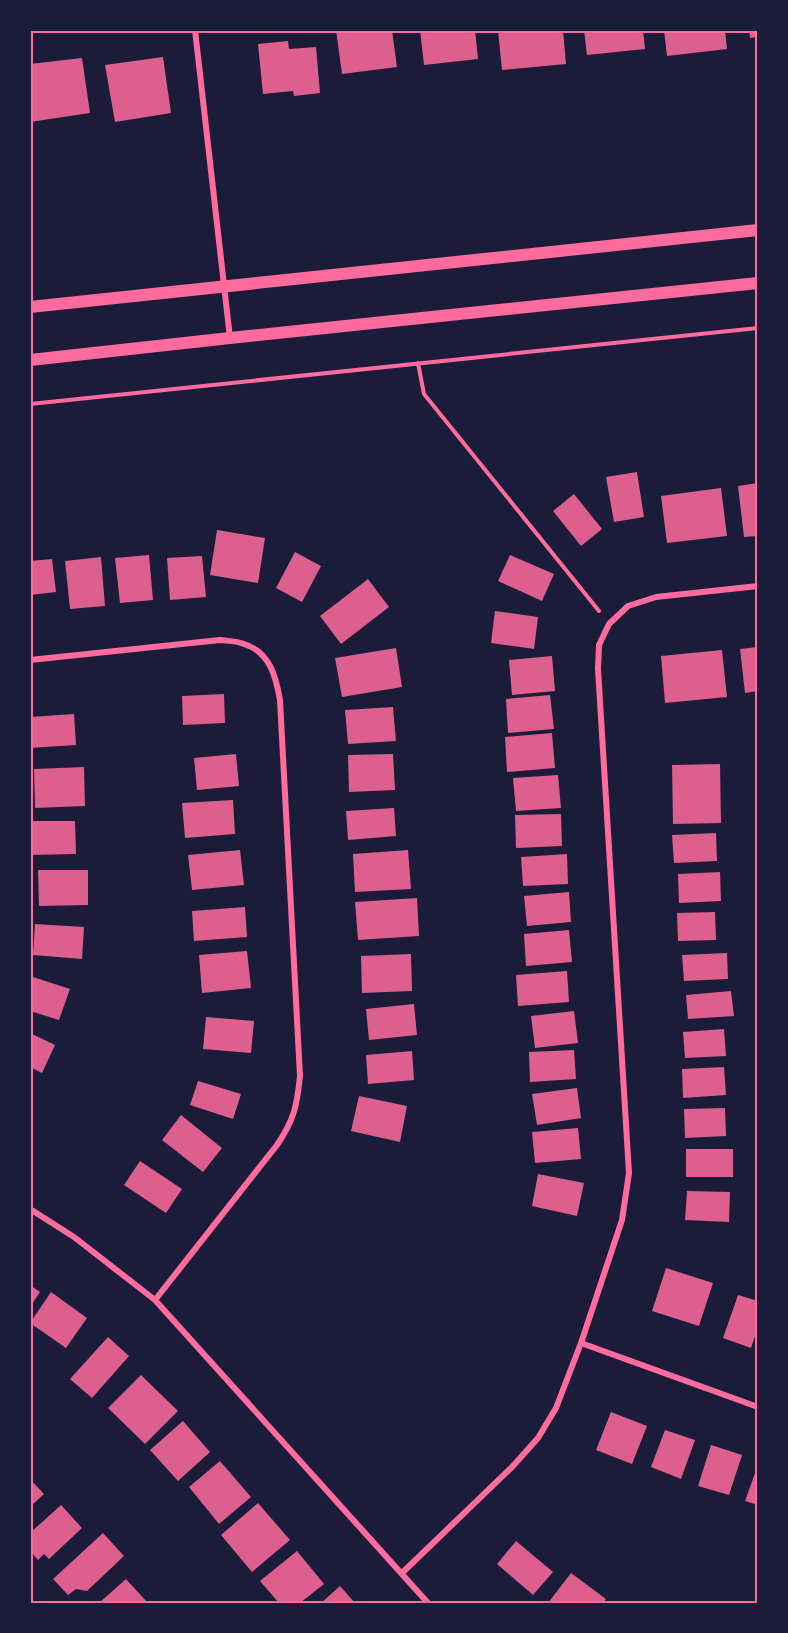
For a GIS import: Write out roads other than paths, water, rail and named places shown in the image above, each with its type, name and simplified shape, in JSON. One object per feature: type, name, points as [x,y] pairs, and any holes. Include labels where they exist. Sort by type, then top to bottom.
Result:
[{"type":"main road","points":[[30,307],[758,230]]},
{"type":"main road","points":[[30,360],[758,284]]},
{"type":"street","points":[[195,30],[226,285],[230,338]]},
{"type":"street","points":[[402,1573],[513,1466],[538,1438],[556,1408],[622,1220],[629,1173],[598,669],[599,645],[609,624],[628,606],[656,597],[758,586]]},
{"type":"street","points":[[30,660],[220,640],[245,644],[266,658],[276,677],[283,747],[300,1076],[298,1101],[290,1125],[277,1145],[155,1300]]},
{"type":"street","points":[[30,1209],[74,1237],[155,1300],[428,1603]]},
{"type":"street","points":[[581,1342],[758,1407]]}]
